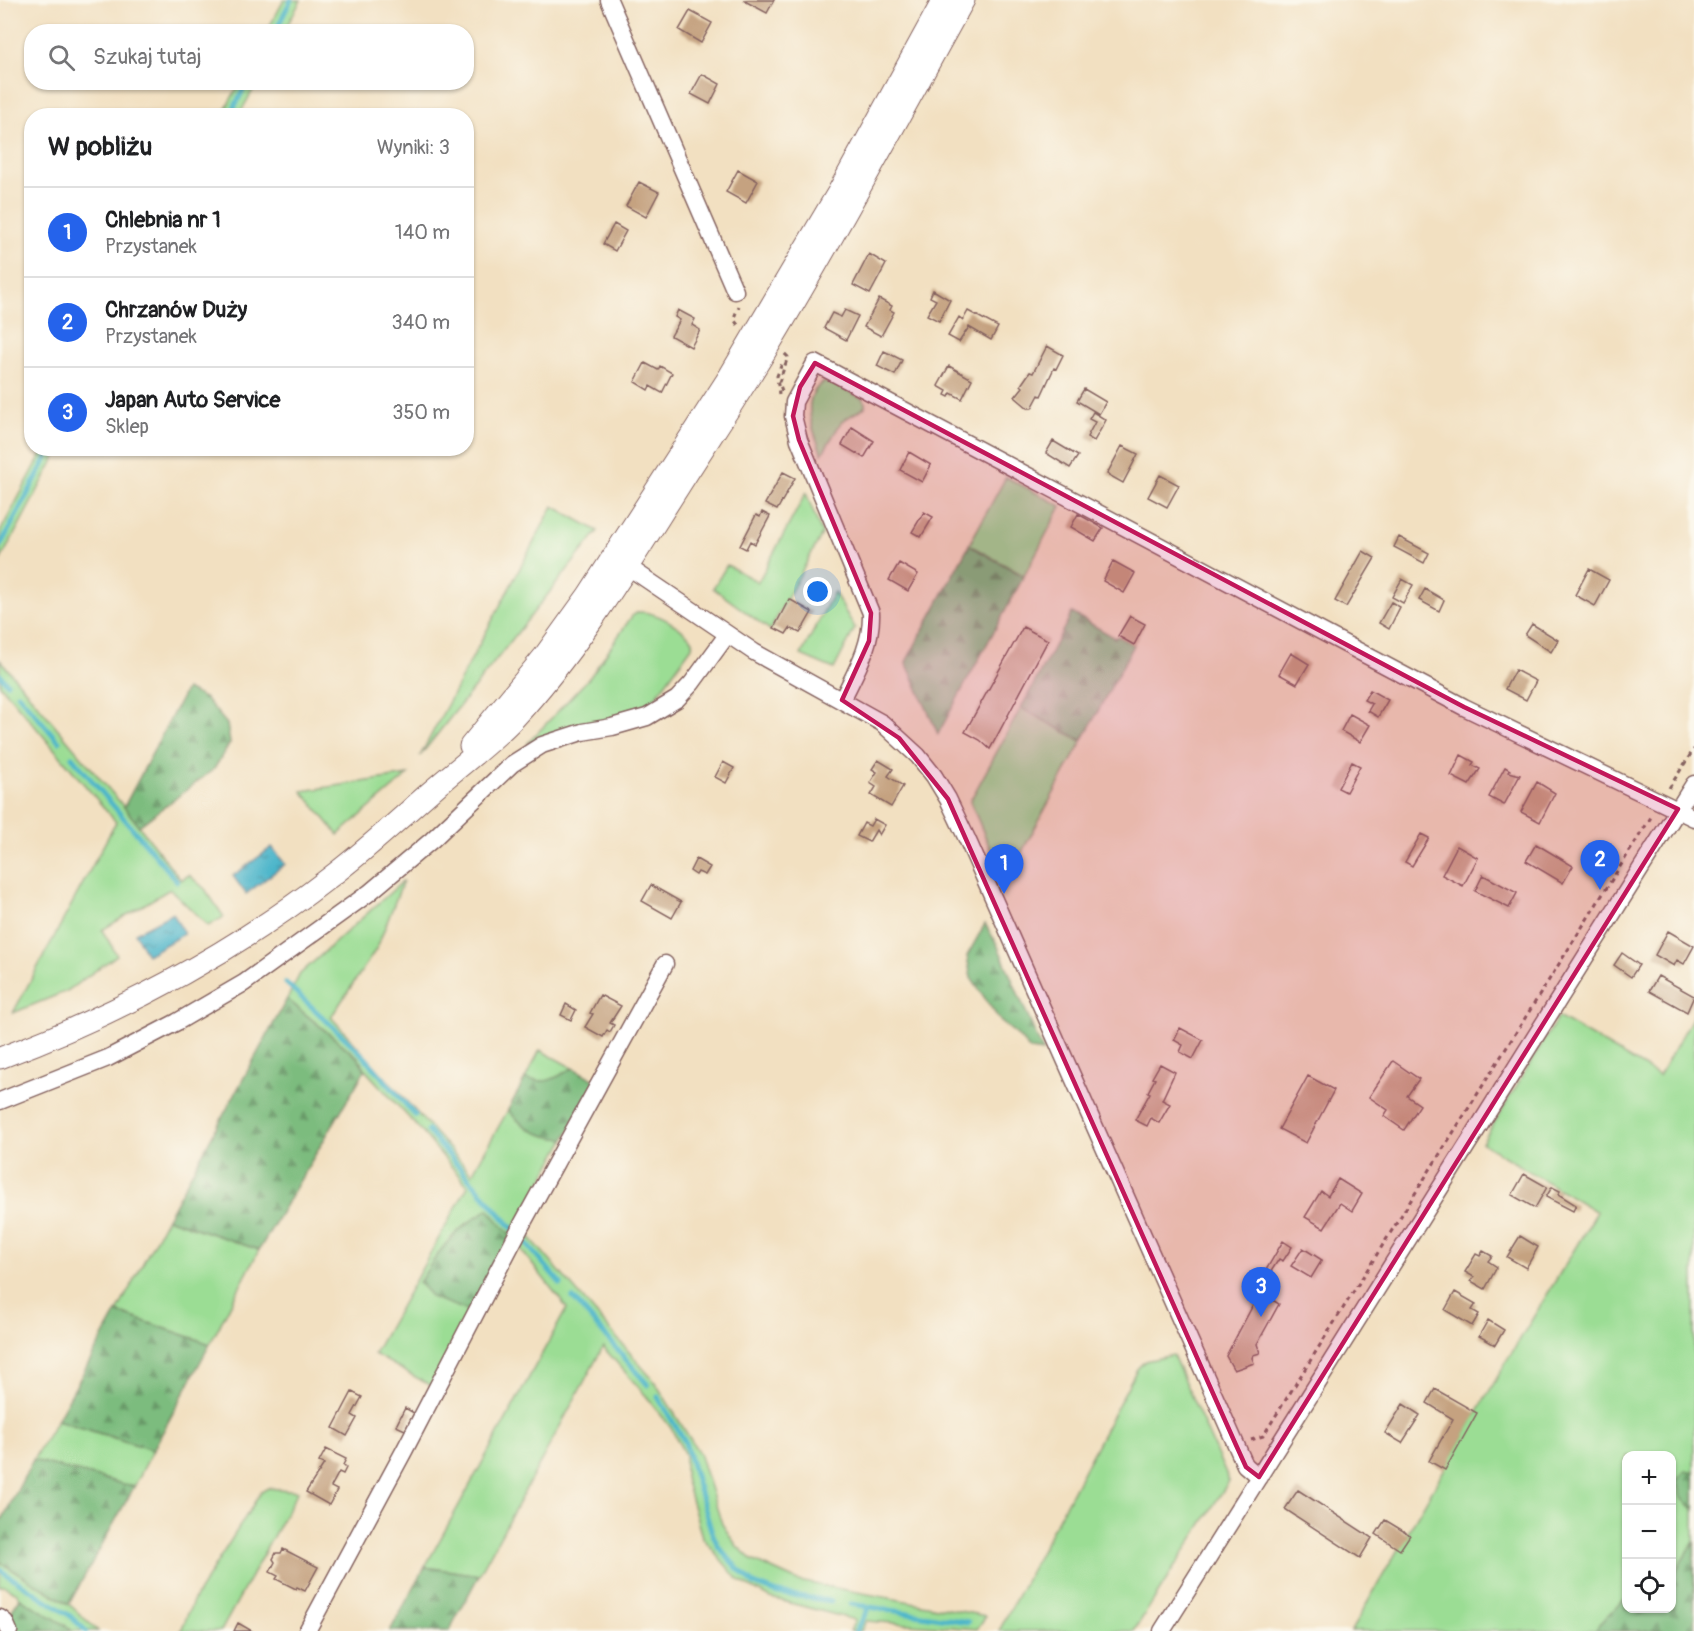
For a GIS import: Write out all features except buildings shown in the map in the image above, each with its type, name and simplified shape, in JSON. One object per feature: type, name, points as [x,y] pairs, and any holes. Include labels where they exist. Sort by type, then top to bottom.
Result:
[{"type":"main road","points":[[0,1058],[114,1011],[224,951],[326,881],[432,790],[621,562],[806,247],[957,1]]},
{"type":"street","points":[[609,0],[734,288]]},
{"type":"street","points":[[842,700],[867,648],[871,612],[799,440],[793,416],[793,406],[800,387],[814,363],[1464,707],[1694,818]]},
{"type":"street","points":[[621,562],[727,635],[806,683],[882,723],[928,769],[948,799],[994,899],[1245,1465],[1259,1478]]},
{"type":"street","points":[[0,1101],[108,1058],[244,983],[369,893],[432,840],[512,764],[542,745],[582,732],[612,727],[647,717],[676,699],[692,683],[727,635]]},
{"type":"street","points":[[1162,1631],[1694,784]]},
{"type":"street","points":[[307,1631],[515,1238],[665,964]]},
{"type":"street","points":[[0,1618],[5,1622],[9,1631]]},
{"type":"path","points":[[734,288],[739,290],[743,297],[735,315],[735,321],[740,327]]},
{"type":"path","points":[[780,351],[784,356],[777,376],[780,398],[793,406]]},
{"type":"path","points":[[1243,1442],[1263,1436],[1694,749]]},
{"type":"highlighted area","points":[[815,363],[1464,707],[1678,809],[1259,1477],[1246,1467],[948,799],[899,738],[842,700],[869,641],[871,613],[799,440],[793,416],[800,387]]},
{"type":"green space","points":[[284,0],[301,0],[288,24],[271,24]]},
{"type":"green space","points":[[236,90],[253,90],[243,108],[226,108]]},
{"type":"green space","points":[[824,382],[836,385],[862,398],[865,407],[842,421],[822,454],[812,426],[810,406],[816,389]]},
{"type":"green space","points":[[41,456],[56,456],[0,561],[0,532]]},
{"type":"green space","points":[[1006,477],[1061,506],[1024,576],[969,545]]},
{"type":"green space","points":[[806,493],[822,534],[770,630],[713,588],[727,565],[758,582]]},
{"type":"green space","points":[[553,506],[598,531],[420,756]]},
{"type":"green space","points":[[969,545],[1024,576],[938,734],[906,662]]},
{"type":"green space","points":[[834,592],[855,628],[834,669],[801,655]]},
{"type":"green space","points":[[638,612],[653,614],[667,620],[693,640],[692,647],[650,705],[608,724],[554,733],[527,744],[590,677],[632,616]]},
{"type":"green space","points":[[1072,613],[1115,638],[1118,636],[1134,645],[1082,741],[1021,708]]},
{"type":"green space","points":[[0,660],[124,807],[181,880],[189,875],[205,889],[224,917],[208,926],[170,889],[102,930],[117,955],[67,991],[13,1013],[116,822],[0,685]]},
{"type":"green space","points":[[186,689],[206,699],[227,724],[230,743],[214,769],[139,826],[124,807]]},
{"type":"green space","points":[[1021,708],[1082,741],[1005,883],[970,801]]},
{"type":"green space","points":[[408,775],[338,835],[302,791]]},
{"type":"green space","points":[[403,881],[377,948],[331,1017],[472,1174],[508,1110],[533,1131],[565,1139],[511,1236],[488,1210],[476,1217],[448,1241],[419,1283],[472,1312],[433,1387],[374,1354],[468,1186],[365,1070],[358,1057],[287,999],[300,974]]},
{"type":"green space","points":[[985,924],[997,944],[1043,1052],[1030,1050],[1001,1022],[971,978],[967,956]]},
{"type":"green space","points":[[287,999],[358,1058],[365,1070],[259,1250],[167,1218]]},
{"type":"green space","points":[[1694,1015],[1694,1631],[1351,1631],[1505,1364],[1597,1212],[1482,1143],[1558,1017],[1659,1076]]},
{"type":"green space","points":[[540,1050],[573,1068],[550,1080],[525,1079]]},
{"type":"green space","points":[[573,1068],[597,1081],[565,1139],[533,1131],[508,1110],[525,1079],[550,1080]]},
{"type":"green space","points":[[488,1209],[511,1236],[472,1312],[433,1298],[419,1283],[456,1233]]},
{"type":"green space","points":[[167,1218],[259,1250],[210,1344],[117,1312]]},
{"type":"green space","points":[[527,1234],[655,1382],[699,1453],[722,1524],[736,1545],[752,1560],[798,1581],[986,1616],[977,1629],[866,1621],[861,1631],[850,1631],[855,1620],[771,1598],[739,1581],[702,1537],[685,1478],[685,1455],[671,1428],[603,1347],[479,1575],[425,1567],[567,1308],[521,1250]]},
{"type":"green space","points":[[117,1312],[210,1344],[153,1450],[57,1420]]},
{"type":"green space","points":[[1173,1355],[1229,1481],[1134,1631],[999,1631],[1137,1369],[1145,1361]]},
{"type":"green space","points":[[57,1420],[153,1450],[134,1487],[33,1460]]},
{"type":"green space","points":[[33,1460],[134,1487],[69,1604],[0,1562],[0,1524]]},
{"type":"green space","points":[[1685,1471],[1694,1473],[1694,1510],[1682,1497],[1677,1480]]},
{"type":"green space","points":[[268,1488],[298,1491],[221,1631],[181,1631],[193,1601],[261,1492]]},
{"type":"green space","points":[[1694,1541],[1694,1631],[1596,1631],[1599,1624],[1622,1603],[1622,1613],[1676,1613],[1676,1570]]},
{"type":"green space","points":[[0,1562],[69,1604],[98,1631],[72,1631],[20,1598],[17,1593],[4,1586],[0,1587]]},
{"type":"green space","points":[[425,1567],[479,1575],[449,1631],[390,1631]]},
{"type":"green space","points":[[20,1598],[72,1631],[12,1631],[11,1612]]},
{"type":"water","points":[[272,847],[285,864],[246,894],[233,876]]},
{"type":"water","points":[[173,913],[184,934],[147,955],[135,933]]},
{"type":"waterway","points":[[279,24],[291,0]]},
{"type":"waterway","points":[[234,108],[243,90]]},
{"type":"waterway","points":[[0,546],[48,456]]},
{"type":"waterway","points":[[0,675],[7,683]]},
{"type":"waterway","points":[[18,694],[59,742]]},
{"type":"waterway","points":[[72,757],[177,881]]},
{"type":"waterway","points":[[286,983],[363,1055],[415,1115]]},
{"type":"waterway","points":[[428,1131],[513,1229]]},
{"type":"waterway","points":[[525,1242],[561,1284]]},
{"type":"waterway","points":[[573,1298],[648,1385]]},
{"type":"waterway","points":[[658,1397],[685,1442],[711,1530],[718,1546],[754,1584],[778,1593],[831,1601]]},
{"type":"waterway","points":[[0,1570],[69,1615],[86,1631]]},
{"type":"waterway","points":[[850,1604],[968,1622]]},
{"type":"waterway","points":[[856,1631],[869,1607]]},
{"type":"place","name":"Chrzanów Duży","points":[[1600,890]]},
{"type":"place","name":"Chlebnia nr 1","points":[[1004,894]]},
{"type":"place","name":"Japan Auto Service","points":[[1261,1317]]}]
